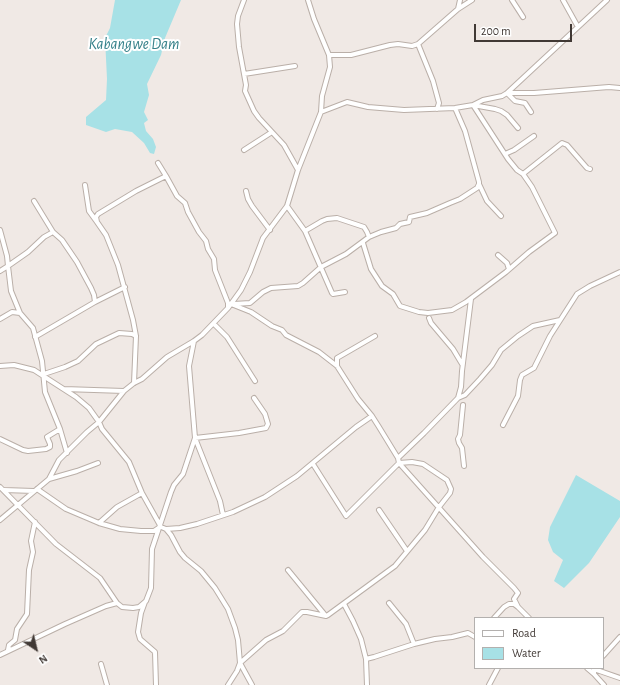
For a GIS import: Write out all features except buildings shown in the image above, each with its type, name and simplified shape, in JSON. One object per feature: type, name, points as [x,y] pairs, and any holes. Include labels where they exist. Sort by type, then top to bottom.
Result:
[{"type":"street","points":[[244,0],[238,16],[237,24],[239,47],[246,86],[245,91],[254,111],[284,144],[298,170]]},
{"type":"street","points":[[0,520],[49,479],[59,460],[87,432],[100,422],[124,391],[142,379],[167,357],[194,341],[214,324],[230,306],[241,290],[250,272],[263,238],[287,206],[298,170],[321,112],[322,96],[330,67],[329,55],[314,20],[308,0]]},
{"type":"street","points":[[458,9],[460,0]]},
{"type":"street","points":[[329,55],[351,55],[390,45],[398,44],[412,46],[418,44],[458,9],[472,0]]},
{"type":"street","points":[[512,0],[522,17]]},
{"type":"street","points":[[564,0],[578,27]]},
{"type":"street","points":[[321,112],[347,102],[404,110],[437,109],[473,105],[483,100],[499,97],[507,93],[607,0]]},
{"type":"street","points":[[418,44],[433,81],[439,103],[437,109]]},
{"type":"street","points":[[244,74],[295,66]]},
{"type":"street","points":[[507,93],[534,93],[609,87],[620,88]]},
{"type":"street","points":[[507,93],[515,101],[525,104],[530,112]]},
{"type":"street","points":[[473,105],[501,111],[507,115],[518,128]]},
{"type":"street","points":[[363,243],[371,269],[382,286],[393,294],[403,308],[419,312],[437,312],[452,310],[466,302],[555,233],[536,194],[523,174],[517,170],[505,154],[473,105]]},
{"type":"street","points":[[455,108],[465,131],[479,184],[487,202],[501,216]]},
{"type":"street","points":[[244,150],[272,132]]},
{"type":"street","points":[[505,154],[514,150],[534,136]]},
{"type":"street","points":[[523,174],[560,143],[567,145],[587,168],[590,169]]},
{"type":"street","points":[[158,163],[177,196],[185,203],[188,212],[199,232],[206,241],[208,249],[214,259],[215,270],[230,306],[252,312],[272,326],[282,330],[286,334],[319,352],[337,366],[358,400],[372,416],[398,458],[399,463],[483,557],[514,588],[518,593],[514,599],[518,607]]},
{"type":"street","points":[[97,222],[96,217],[98,214],[136,191],[166,176]]},
{"type":"street","points":[[230,306],[250,303],[263,292],[271,288],[298,286],[321,267],[346,254],[363,243],[369,237],[396,228],[400,224],[409,222],[410,217],[427,213],[460,199],[477,188],[479,184]]},
{"type":"street","points":[[84,185],[89,211],[108,241],[125,287],[136,336],[134,383]]},
{"type":"street","points":[[246,191],[252,206],[270,230]]},
{"type":"street","points":[[34,202],[53,232],[62,240],[77,262],[91,288],[95,302]]},
{"type":"street","points":[[287,206],[305,232],[332,293],[345,292]]},
{"type":"street","points":[[305,232],[322,221],[337,218],[364,227],[368,232],[369,237]]},
{"type":"street","points":[[0,230],[7,256],[11,291],[20,313],[30,322],[36,337],[44,375],[45,392],[60,429],[67,453]]},
{"type":"street","points":[[0,271],[28,252],[44,237],[53,232]]},
{"type":"street","points":[[498,255],[507,263],[509,269]]},
{"type":"street","points":[[503,425],[518,396],[522,375],[534,368],[560,320],[577,294],[590,286],[620,272]]},
{"type":"street","points":[[36,337],[95,302],[125,287]]},
{"type":"street","points":[[458,398],[461,388],[462,364],[471,298]]},
{"type":"street","points":[[0,319],[12,312],[20,313]]},
{"type":"street","points":[[429,318],[430,322],[453,349],[462,364]]},
{"type":"street","points":[[398,458],[458,398],[465,395],[485,374],[501,350],[510,342],[533,326],[560,320]]},
{"type":"street","points":[[214,324],[227,337],[255,381]]},
{"type":"street","points":[[44,375],[78,361],[96,344],[119,333],[132,334],[136,336]]},
{"type":"street","points":[[337,366],[337,358],[375,336]]},
{"type":"street","points":[[194,341],[189,366],[195,438],[220,501],[223,515]]},
{"type":"street","points":[[0,366],[14,365],[34,370],[44,375],[89,408],[100,422],[102,429],[129,462],[142,493],[161,526],[171,535],[185,558],[201,571],[215,588],[228,609],[238,640],[240,656],[240,663],[237,671],[228,685]]},
{"type":"street","points":[[63,389],[124,391]]},
{"type":"street","points":[[195,438],[266,428],[268,424],[265,414],[254,398]]},
{"type":"street","points":[[463,405],[458,443],[462,448],[464,466]]},
{"type":"street","points":[[166,529],[180,528],[197,524],[223,515],[265,497],[313,464],[356,427],[372,416]]},
{"type":"street","points":[[0,439],[23,450],[40,450],[50,446],[48,436],[60,429]]},
{"type":"street","points":[[156,685],[155,652],[140,639],[138,632],[141,613],[151,588],[152,549],[161,526],[171,492],[174,485],[183,474],[195,438]]},
{"type":"street","points":[[240,663],[266,640],[283,631],[302,612],[328,615],[390,570],[432,520],[439,507],[450,493],[451,489],[447,480],[422,464],[412,462],[399,463],[347,516],[313,464]]},
{"type":"street","points":[[49,479],[98,463]]},
{"type":"street","points":[[2,488],[36,490],[66,510],[99,523],[120,529],[154,531],[161,526]]},
{"type":"street","points":[[2,488],[65,552],[100,578],[117,603],[122,607],[139,607],[146,601]]},
{"type":"street","points":[[99,523],[117,507],[142,493]]},
{"type":"street","points":[[380,510],[407,551]]},
{"type":"street","points":[[8,650],[9,645],[15,640],[18,629],[27,614],[29,570],[33,552],[31,541],[35,522]]},
{"type":"street","points":[[288,570],[325,615]]},
{"type":"street","points":[[0,655],[65,624],[117,603]]},
{"type":"street","points":[[389,603],[406,624],[414,644]]},
{"type":"street","points":[[344,604],[353,621],[366,659],[367,685]]},
{"type":"street","points":[[495,617],[509,604],[514,604],[528,617]]},
{"type":"street","points":[[366,659],[414,644],[468,633],[474,636]]},
{"type":"street","points":[[604,655],[620,638]]},
{"type":"street","points":[[240,663],[252,685]]},
{"type":"street","points":[[101,664],[107,685]]},
{"type":"street","points":[[489,685],[497,669]]},
{"type":"street","points":[[588,669],[604,685]]},
{"type":"street","points":[[594,674],[594,669],[620,678]]},
{"type":"water","name":"Kabangwe Dam","points":[[115,0],[181,0],[165,38],[161,55],[147,84],[149,95],[144,112],[148,120],[144,123],[146,131],[153,139],[156,147],[154,154],[150,153],[144,143],[132,132],[115,129],[106,132],[86,125],[86,117],[106,100],[107,79],[105,38],[110,28]]},
{"type":"water","points":[[576,475],[620,501],[620,517],[589,563],[564,588],[554,581],[563,560],[553,552],[548,540],[550,527]]}]
